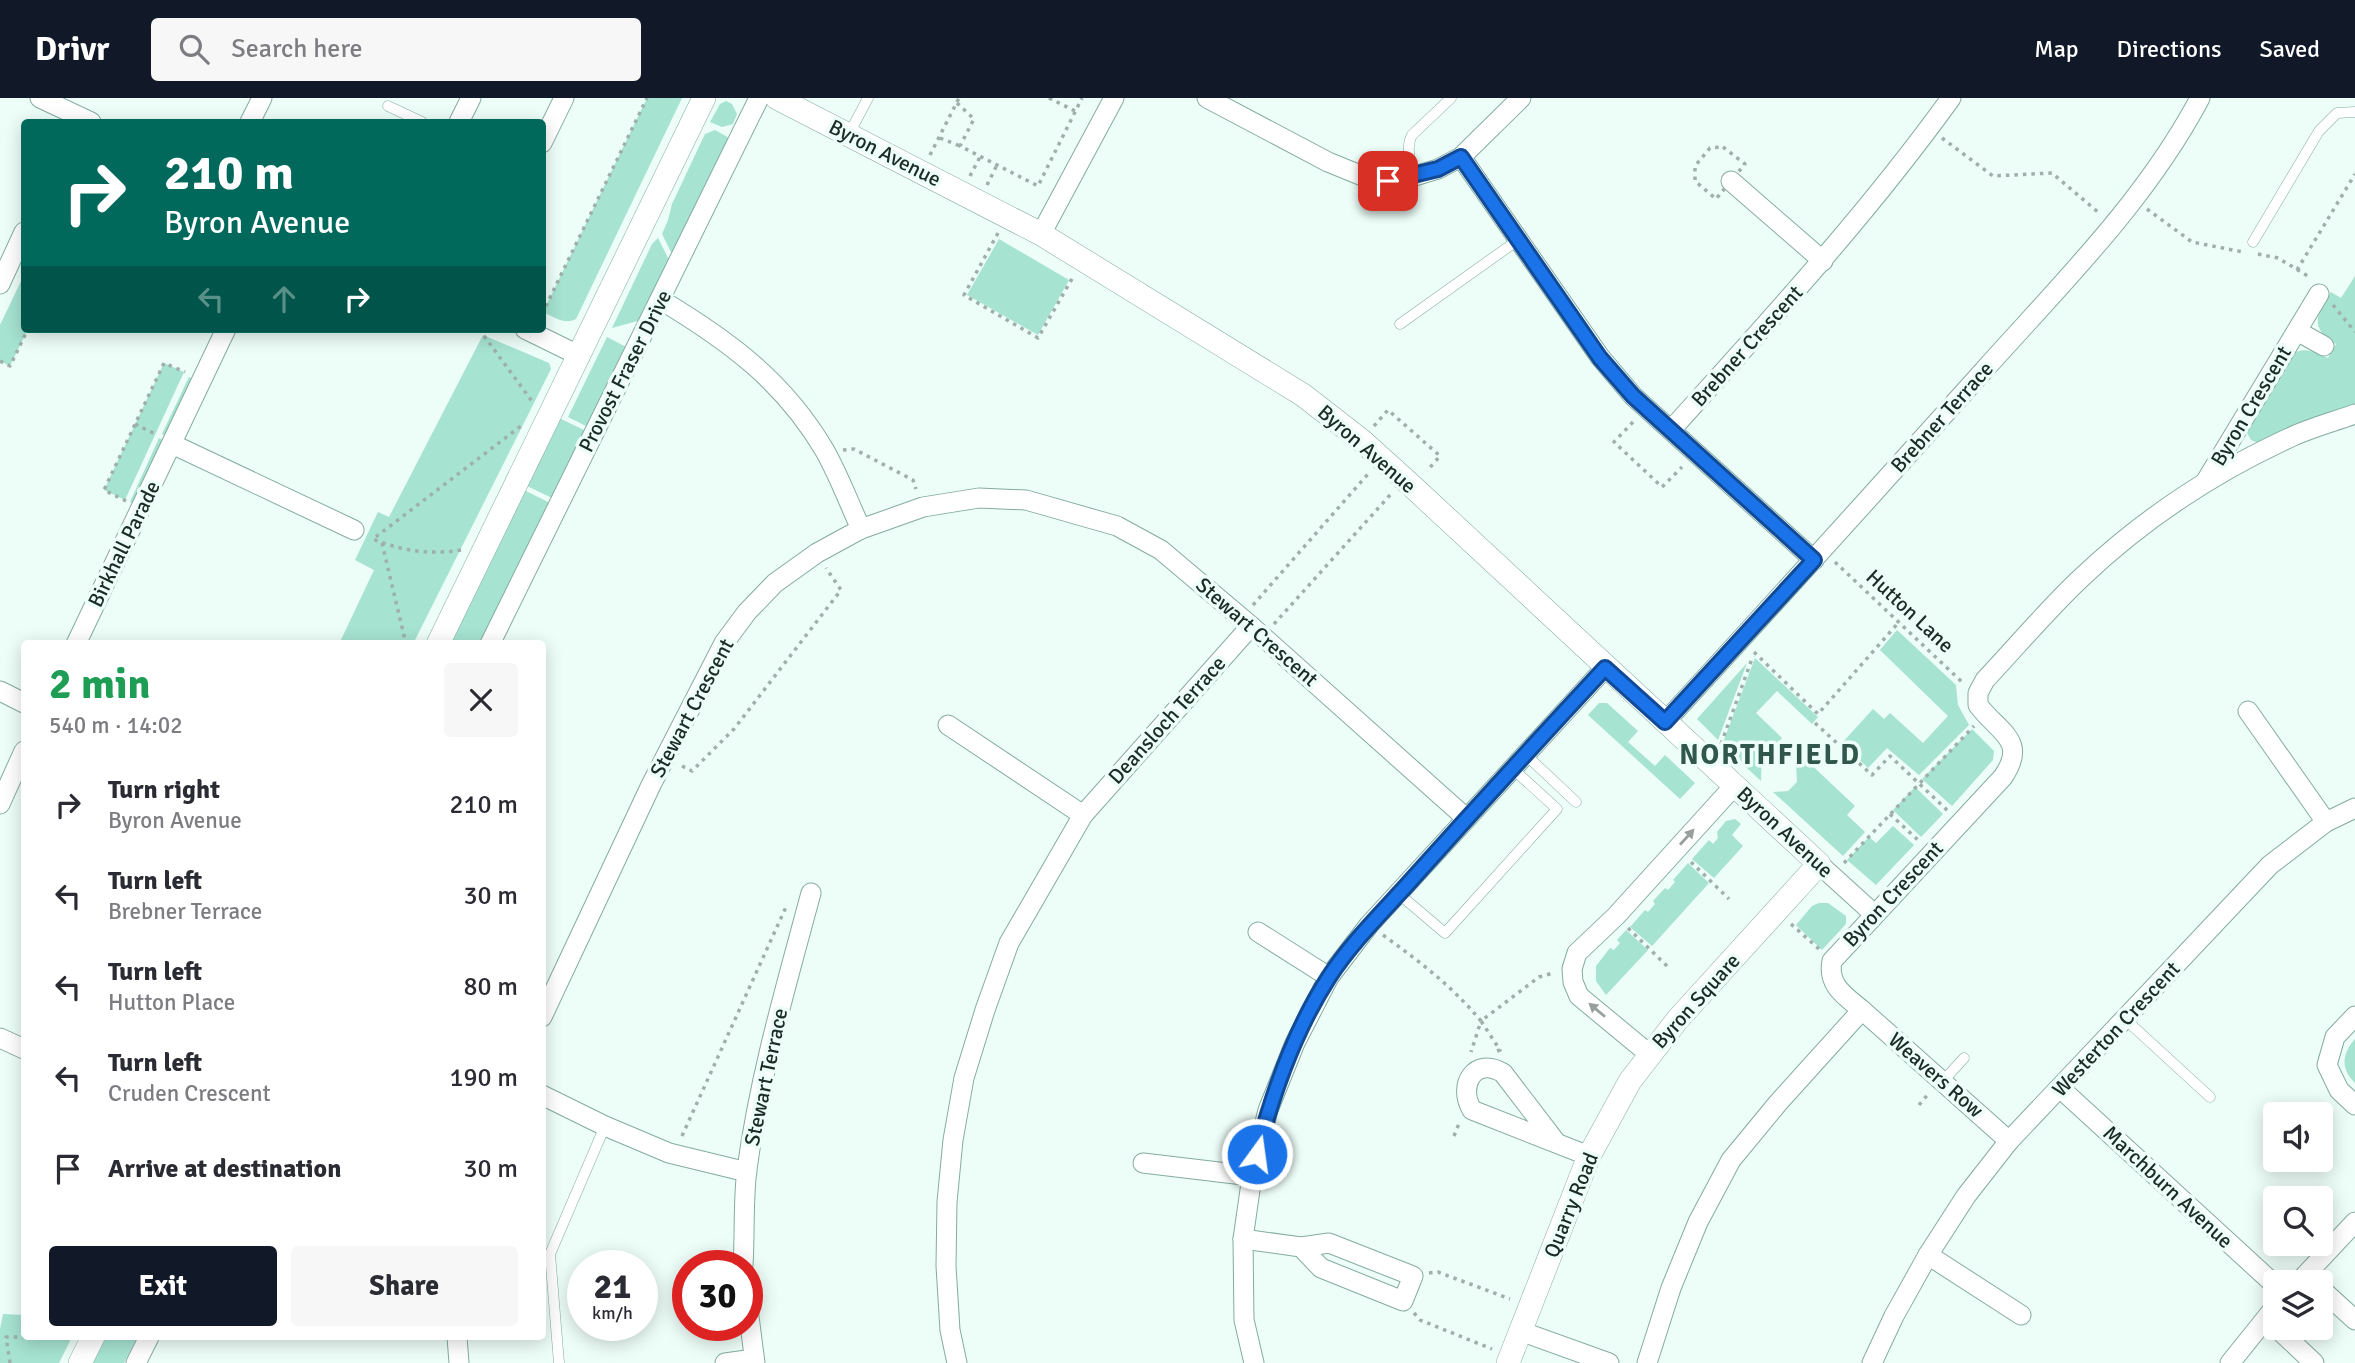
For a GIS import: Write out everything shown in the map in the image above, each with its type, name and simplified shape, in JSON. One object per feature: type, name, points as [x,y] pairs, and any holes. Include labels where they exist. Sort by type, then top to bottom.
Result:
[{"type":"street","points":[[40,98],[78,119]]},
{"type":"street","points":[[252,119],[262,98]]},
{"type":"street","points":[[460,119],[471,98]]},
{"type":"street","points":[[546,135],[564,98]]},
{"type":"street","points":[[440,640],[704,98]]},
{"type":"street","name":"Provost Fraser Drive","points":[[492,640],[759,98]]},
{"type":"street","name":"Byron Avenue","points":[[777,98],[1041,234],[1303,395],[1360,440],[1408,483],[1874,914]]},
{"type":"street","points":[[1041,234],[1114,98]]},
{"type":"street","points":[[1207,98],[1328,162],[1360,175],[1388,181],[1438,169],[1461,157],[1521,98]]},
{"type":"street","name":"Brebner Crescent","points":[[1671,430],[1823,261],[1905,163],[1951,98]]},
{"type":"street","name":"Brebner Terrace","points":[[1665,722],[1819,555],[2114,225],[2183,130],[2200,98]]},
{"type":"street","points":[[1461,157],[1600,358],[1633,396],[1695,452],[1819,555]]},
{"type":"street","points":[[1731,181],[1823,261]]},
{"type":"street","points":[[0,284],[21,238]]},
{"type":"street","name":"Byron Crescent","points":[[2205,482],[2319,294]]},
{"type":"street","points":[[661,300],[731,344],[783,392],[825,451],[861,529]]},
{"type":"street","name":"Byron Crescent","points":[[2297,331],[2324,346]]},
{"type":"street","name":"Birkhall Parade","points":[[78,640],[165,439],[224,333]]},
{"type":"street","points":[[533,333],[580,356]]},
{"type":"street","name":"Byron Crescent","points":[[1862,1010],[1834,984],[1831,978],[1832,961],[2003,777],[2012,763],[2013,748],[2007,736],[1978,705],[1978,693],[1985,680],[2080,579],[2127,538],[2205,482],[2291,437],[2355,414]]},
{"type":"street","points":[[165,439],[354,530]]},
{"type":"street","name":"Stewart Crescent","points":[[546,1009],[664,759],[724,643],[747,612],[775,583],[817,553],[861,529],[923,507],[979,498],[1026,500],[1117,526],[1161,550],[1252,626],[1466,818]]},
{"type":"street","name":"Deansloch Terrace","points":[[957,1363],[950,1330],[946,1266],[947,1202],[953,1140],[964,1078],[1009,943],[1083,815],[1252,626]]},
{"type":"street","points":[[1254,1363],[1244,1320],[1243,1239],[1252,1175],[1268,1110],[1295,1043],[1329,978],[1369,925],[1605,668]]},
{"type":"street","points":[[0,691],[21,702]]},
{"type":"street","points":[[2248,711],[2326,822]]},
{"type":"street","points":[[948,725],[1083,815]]},
{"type":"street","points":[[0,804],[21,761]]},
{"type":"street","points":[[1572,968],[1577,953],[1616,916],[1734,786]]},
{"type":"street","name":"Westerton Crescent","points":[[1872,1363],[1894,1316],[1928,1255],[1966,1196],[2009,1141],[2270,865],[2326,822],[2355,808]]},
{"type":"street","name":"Byron Square","points":[[1572,968],[1573,982],[1579,996],[1649,1054],[1777,911],[1825,870]]},
{"type":"street","name":"Stewart Terrace","points":[[744,1250],[747,1172],[761,1085],[773,1029],[811,893]]},
{"type":"street","points":[[1258,932],[1329,978]]},
{"type":"street","points":[[1647,1363],[1671,1288],[1698,1222],[1731,1160],[1777,1103],[1862,1010]]},
{"type":"street","name":"Weavers Row","points":[[1862,1010],[2009,1141]]},
{"type":"street","points":[[2355,1016],[2335,1037],[2327,1065],[2339,1090],[2355,1105]]},
{"type":"street","points":[[0,1038],[21,1048]]},
{"type":"street","name":"Quarry Road","points":[[1510,1359],[1590,1156],[1630,1081],[1649,1054]]},
{"type":"street","points":[[1555,1141],[1503,1073],[1490,1068],[1477,1070],[1472,1074],[1465,1087],[1472,1110],[1590,1156]]},
{"type":"street","name":"Marchburn Avenue","points":[[2060,1088],[2263,1274]]},
{"type":"street","points":[[546,1097],[605,1126],[674,1154],[747,1172]]},
{"type":"street","points":[[1143,1163],[1252,1175]]},
{"type":"street","points":[[2319,1270],[2355,1222]]},
{"type":"street","points":[[1243,1239],[1301,1247],[1329,1243],[1413,1276],[1403,1301],[1321,1268],[1301,1247]]},
{"type":"street","points":[[1928,1255],[2021,1315]]},
{"type":"street","points":[[2333,1301],[2355,1320]]},
{"type":"street","points":[[2230,1363],[2263,1330]]},
{"type":"street","points":[[1520,1331],[1609,1363]]},
{"type":"street","points":[[80,1363],[92,1340]]},
{"type":"street","points":[[136,1363],[148,1340]]},
{"type":"street","points":[[457,1340],[459,1363]]},
{"type":"street","points":[[2292,1340],[2314,1363]]},
{"type":"street","points":[[725,1363],[754,1361],[752,1341]]},
{"type":"lane","points":[[849,134],[868,98]]},
{"type":"lane","points":[[1415,176],[1409,158],[1408,142],[1451,98]]},
{"type":"lane","points":[[388,106],[416,119]]},
{"type":"lane","points":[[2252,242],[2319,131],[2337,113],[2355,112]]},
{"type":"lane","points":[[1400,324],[1518,240]]},
{"type":"lane","points":[[1519,761],[1576,802]]},
{"type":"lane","points":[[1399,894],[1445,933],[1557,809],[1519,761]]},
{"type":"lane","points":[[2125,1019],[2210,1097]]},
{"type":"lane","points":[[1943,1081],[1964,1058]]},
{"type":"lane","points":[[559,1363],[550,1254],[605,1126]]},
{"type":"path","points":[[546,306],[647,98]]},
{"type":"path","points":[[1049,98],[1075,111]]},
{"type":"path","points":[[940,138],[1038,186],[1082,98]]},
{"type":"path","points":[[930,156],[958,100],[974,119],[960,146]]},
{"type":"path","points":[[1930,128],[1993,176],[2052,173],[2114,225]]},
{"type":"path","points":[[970,177],[981,157]]},
{"type":"path","points":[[986,186],[997,165]]},
{"type":"path","points":[[2297,270],[2355,174]]},
{"type":"path","points":[[2134,199],[2192,242],[2278,258],[2319,283],[2319,294],[2332,303],[2355,332]]},
{"type":"path","points":[[999,231],[964,295],[1038,338],[1074,275]]},
{"type":"path","points":[[0,361],[10,366],[26,333]]},
{"type":"path","points":[[482,333],[536,405]]},
{"type":"path","points":[[127,501],[104,491],[135,424],[164,363],[187,373]]},
{"type":"path","points":[[1647,408],[1614,442],[1662,487],[1695,452]]},
{"type":"path","points":[[1252,626],[1440,456],[1388,410],[1360,440]]},
{"type":"path","points":[[465,549],[440,553],[410,551],[373,539],[526,423]]},
{"type":"path","points":[[135,424],[165,439]]},
{"type":"path","points":[[854,449],[913,480],[923,507]]},
{"type":"path","points":[[1252,626],[1381,460]]},
{"type":"path","points":[[382,543],[405,640]]},
{"type":"path","points":[[664,759],[692,771],[734,729],[841,590],[817,553]]},
{"type":"path","name":"Hutton Lane","points":[[1819,555],[1978,693]]},
{"type":"path","points":[[1754,652],[1818,714],[1899,622]]},
{"type":"path","points":[[1713,766],[1757,645]]},
{"type":"path","points":[[1825,870],[1890,814],[1985,715]]},
{"type":"path","points":[[1815,723],[1872,775],[1889,756],[1960,822]]},
{"type":"path","points":[[1890,814],[1931,853]]},
{"type":"path","points":[[1677,849],[1729,900]]},
{"type":"path","points":[[674,1154],[789,900],[811,893]]},
{"type":"path","points":[[1777,911],[1832,961]]},
{"type":"path","points":[[1616,916],[1669,968]]},
{"type":"path","points":[[1369,925],[1436,974],[1462,998],[1500,1050],[1490,1055]]},
{"type":"path","points":[[1480,1055],[1470,1055],[1480,1021],[1539,977],[1572,968]]},
{"type":"path","points":[[1413,1276],[1438,1272],[1530,1306]]},
{"type":"path","points":[[1403,1301],[1420,1320],[1510,1359]]},
{"type":"path","points":[[0,1335],[21,1337]]},
{"type":"path","points":[[6,1337],[10,1363]]},
{"type":"green space","points":[[647,98],[682,98],[576,319],[563,321],[555,318],[546,314],[546,306]]},
{"type":"green space","points":[[726,101],[732,104],[737,114],[733,124],[722,127],[710,122],[720,104]]},
{"type":"green space","points":[[715,130],[731,139],[673,256],[662,234],[672,204],[705,134]]},
{"type":"green space","points":[[658,238],[670,262],[641,320],[612,328],[652,244]]},
{"type":"green space","points":[[999,239],[1069,280],[1038,335],[967,295]]},
{"type":"green space","points":[[2355,276],[2355,407],[2258,443],[2251,440],[2245,429],[2290,356],[2304,350],[2328,358],[2336,344],[2327,338],[2319,327],[2319,314],[2331,292],[2341,298]]},
{"type":"green space","points":[[21,281],[21,333],[26,333],[10,366],[0,361],[0,325]]},
{"type":"green space","points":[[483,335],[549,363],[551,369],[415,640],[341,640],[374,570],[355,560],[378,512],[389,517]]},
{"type":"green space","points":[[607,337],[628,348],[588,427],[568,417]]},
{"type":"green space","points":[[164,363],[184,372],[125,500],[104,490]]},
{"type":"green space","points":[[189,377],[193,379],[165,436],[162,434]]},
{"type":"green space","points":[[559,418],[586,431],[554,499],[527,486]]},
{"type":"green space","points":[[159,438],[163,440],[134,504],[130,502]]},
{"type":"green space","points":[[524,490],[552,504],[484,640],[452,640]]},
{"type":"green space","points":[[1897,630],[1956,685],[1958,705],[1969,725],[1919,775],[1887,748],[1868,768],[1842,743],[1873,709],[1884,719],[1890,713],[1923,743],[1948,716],[1880,650]]},
{"type":"green space","points":[[1755,658],[1818,717],[1812,724],[1777,691],[1756,713],[1782,738],[1776,745],[1762,746],[1761,781],[1722,745]]},
{"type":"green space","points":[[1747,663],[1718,740],[1697,719]]},
{"type":"green space","points":[[1599,703],[1607,703],[1638,731],[1628,742],[1655,766],[1665,755],[1695,783],[1680,799],[1588,715]]},
{"type":"green space","points":[[1972,729],[1994,751],[1993,760],[1952,806],[1922,779]]},
{"type":"green space","points":[[1803,757],[1855,806],[1847,815],[1865,832],[1843,856],[1773,792],[1788,791],[1797,782],[1796,764]]},
{"type":"green space","points":[[1915,787],[1943,814],[1921,837],[1893,810]]},
{"type":"green space","points":[[1735,819],[1741,824],[1732,835],[1743,846],[1714,878],[1692,859],[1709,840],[1713,844],[1718,838],[1717,832],[1726,821]]},
{"type":"green space","points":[[1893,826],[1914,845],[1876,885],[1847,860],[1869,837],[1876,843]]},
{"type":"green space","points":[[1688,863],[1709,883],[1652,946],[1630,927],[1645,910],[1648,912],[1655,904],[1653,901],[1665,888],[1668,890]]},
{"type":"green space","points":[[1828,903],[1846,916],[1846,924],[1822,950],[1796,925],[1812,906]]},
{"type":"green space","points":[[1626,930],[1648,950],[1606,995],[1596,981],[1596,966],[1610,948],[1614,950],[1620,943],[1617,940]]},
{"type":"green space","points":[[2355,1039],[2355,1083],[2347,1072],[2344,1061],[2347,1050]]},
{"type":"green space","points":[[3,1314],[21,1315],[21,1340],[70,1340],[59,1363],[0,1363]]},
{"type":"green space","points":[[103,1340],[136,1340],[124,1363],[92,1363]]},
{"type":"district","name":"NORTHFIELD","points":[[1770,755]]},
{"type":"route","points":[[1257,1154],[1268,1110],[1295,1043],[1329,978],[1369,925],[1557,719],[1605,668],[1665,722],[1814,560],[1633,396],[1600,358],[1461,157],[1438,169],[1388,181]]}]
